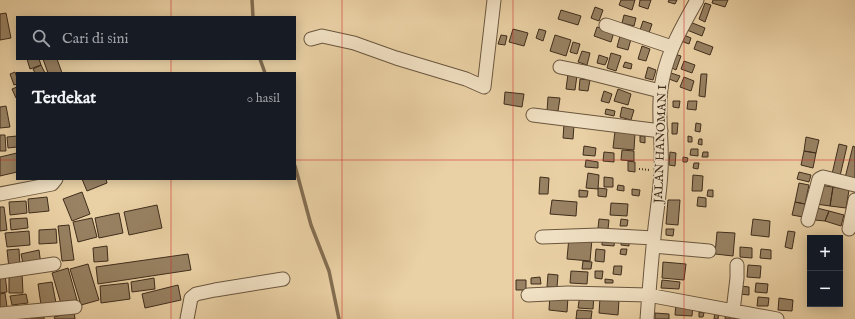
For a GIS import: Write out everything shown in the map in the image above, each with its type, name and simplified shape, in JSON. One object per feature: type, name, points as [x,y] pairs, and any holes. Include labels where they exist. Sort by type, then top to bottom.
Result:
[{"type":"street","points":[[311,39],[322,36],[354,43],[396,58],[466,79],[484,87],[494,0]]},
{"type":"street","name":"JALAN HANOMAN I","points":[[648,319],[648,295],[653,242],[658,211],[661,170],[660,92],[663,76],[672,47],[697,0]]},
{"type":"street","points":[[606,25],[672,47]]},
{"type":"street","points":[[560,67],[660,92]]},
{"type":"street","points":[[533,116],[661,131]]},
{"type":"street","points":[[808,220],[820,178],[823,177],[855,185]]},
{"type":"street","points":[[0,194],[52,184],[55,180]]},
{"type":"street","points":[[849,229],[855,200]]},
{"type":"street","points":[[542,237],[599,235],[709,251]]},
{"type":"street","points":[[0,272],[54,264]]},
{"type":"street","points":[[733,311],[737,265]]},
{"type":"street","points":[[187,319],[191,298],[196,294],[283,280]]},
{"type":"street","points":[[528,295],[568,293],[648,295],[777,319]]},
{"type":"street","points":[[0,314],[74,307]]},
{"type":"building","points":[[621,0],[635,0],[632,10],[619,5]]},
{"type":"building","points":[[640,0],[651,0],[648,9],[639,6]]},
{"type":"building","points":[[669,0],[677,0],[675,4],[668,2]]},
{"type":"building","points":[[713,0],[728,0],[725,7],[712,3]]},
{"type":"building","points":[[705,3],[711,5],[705,22],[699,19]]},
{"type":"building","points":[[595,7],[603,10],[599,21],[591,18]]},
{"type":"building","points":[[561,10],[581,16],[578,25],[558,19]]},
{"type":"building","points":[[6,13],[11,38],[0,40],[0,14]]},
{"type":"building","points":[[624,15],[636,18],[634,26],[622,23]]},
{"type":"building","points":[[643,21],[652,24],[649,33],[640,30]]},
{"type":"building","points":[[690,22],[705,28],[702,36],[687,30]]},
{"type":"building","points":[[597,27],[614,32],[611,42],[594,36]]},
{"type":"building","points":[[513,29],[528,33],[524,46],[509,42]]},
{"type":"building","points":[[539,29],[546,31],[543,41],[536,38]]},
{"type":"building","points":[[501,35],[507,36],[505,45],[498,44]]},
{"type":"building","points":[[555,35],[571,40],[566,56],[550,51]]},
{"type":"building","points":[[684,35],[691,38],[689,44],[681,41]]},
{"type":"building","points":[[620,36],[631,39],[628,50],[617,47]]},
{"type":"building","points":[[697,41],[713,47],[710,55],[694,49]]},
{"type":"building","points":[[573,42],[580,44],[577,54],[570,52]]},
{"type":"building","points":[[642,46],[650,49],[646,61],[638,59]]},
{"type":"building","points":[[582,51],[590,53],[587,65],[578,62]]},
{"type":"building","points":[[611,53],[621,56],[616,71],[607,68]]},
{"type":"building","points":[[675,54],[681,56],[676,70],[670,67]]},
{"type":"building","points":[[599,55],[608,58],[605,65],[597,63]]},
{"type":"building","points":[[27,60],[39,60],[41,65],[30,69]]},
{"type":"building","points":[[43,60],[57,60],[62,72],[48,72]]},
{"type":"building","points":[[684,61],[695,65],[692,73],[681,69]]},
{"type":"building","points":[[625,62],[632,64],[631,69],[623,67]]},
{"type":"building","points":[[41,65],[44,72],[34,72],[33,69]]},
{"type":"building","points":[[648,67],[656,70],[653,80],[645,78]]},
{"type":"building","points":[[15,72],[16,84],[14,85],[10,74]]},
{"type":"building","points":[[671,73],[680,76],[677,82],[669,79]]},
{"type":"building","points":[[568,74],[577,75],[575,90],[566,89]]},
{"type":"building","points":[[701,74],[707,74],[705,97],[699,96]]},
{"type":"building","points":[[684,77],[694,81],[691,91],[680,87]]},
{"type":"building","points":[[580,79],[590,80],[588,91],[579,90]]},
{"type":"building","points":[[16,87],[16,98],[12,89]]},
{"type":"building","points":[[618,89],[631,94],[628,105],[614,101]]},
{"type":"building","points":[[604,91],[612,94],[609,103],[601,101]]},
{"type":"building","points":[[505,92],[524,94],[522,107],[504,104]]},
{"type":"building","points":[[548,97],[560,98],[558,111],[547,111]]},
{"type":"building","points":[[673,101],[680,101],[679,108],[673,107]]},
{"type":"building","points":[[688,101],[697,101],[696,110],[687,109]]},
{"type":"building","points":[[6,106],[10,127],[0,128],[0,107]]},
{"type":"building","points":[[622,107],[634,110],[631,120],[620,117]]},
{"type":"building","points":[[606,109],[615,111],[614,116],[605,114]]},
{"type":"building","points":[[672,123],[678,123],[677,134],[672,134]]},
{"type":"building","points":[[696,123],[701,124],[700,132],[695,131]]},
{"type":"building","points":[[564,124],[574,125],[573,139],[563,138]]},
{"type":"building","points":[[615,131],[635,133],[634,150],[613,148]]},
{"type":"building","points":[[0,135],[5,135],[6,151],[0,151]]},
{"type":"building","points":[[16,136],[16,147],[8,148],[7,137]]},
{"type":"building","points":[[640,136],[645,136],[645,143],[640,142]]},
{"type":"building","points":[[688,136],[692,137],[692,142],[688,142]]},
{"type":"building","points":[[806,137],[819,140],[816,153],[804,151]]},
{"type":"building","points":[[699,139],[702,139],[702,145],[698,144]]},
{"type":"building","points":[[839,144],[847,146],[840,176],[832,174]]},
{"type":"building","points":[[584,146],[596,148],[595,156],[583,155]]},
{"type":"building","points":[[853,146],[855,147],[855,180],[845,178]]},
{"type":"building","points":[[691,149],[698,149],[698,156],[690,155]]},
{"type":"building","points":[[622,150],[634,151],[634,161],[621,160]]},
{"type":"building","points":[[804,151],[816,153],[813,168],[801,165]]},
{"type":"building","points":[[604,152],[614,153],[614,162],[603,161]]},
{"type":"building","points":[[670,152],[676,153],[675,166],[669,165]]},
{"type":"building","points":[[703,152],[708,152],[708,157],[702,157]]},
{"type":"building","points":[[16,153],[16,172],[0,176],[0,157]]},
{"type":"building","points":[[683,157],[688,158],[687,162],[683,162]]},
{"type":"building","points":[[586,160],[598,162],[598,168],[585,167]]},
{"type":"building","points":[[628,161],[635,162],[635,172],[628,171]]},
{"type":"building","points":[[694,163],[699,163],[698,169],[693,168]]},
{"type":"building","points":[[799,172],[811,175],[809,182],[797,179]]},
{"type":"building","points":[[588,173],[599,175],[598,189],[586,188]]},
{"type":"building","points":[[693,175],[703,176],[702,191],[692,191]]},
{"type":"building","points":[[540,177],[549,178],[548,194],[539,194]]},
{"type":"building","points":[[604,177],[613,178],[613,187],[604,187]]},
{"type":"building","points":[[82,180],[106,180],[107,183],[87,191]]},
{"type":"building","points":[[799,183],[809,185],[805,204],[795,202]]},
{"type":"building","points":[[618,185],[624,186],[624,191],[617,190]]},
{"type":"building","points":[[819,185],[833,187],[830,206],[816,204]]},
{"type":"building","points":[[833,187],[849,190],[846,208],[830,206]]},
{"type":"building","points":[[598,188],[607,189],[606,197],[598,196]]},
{"type":"building","points":[[632,189],[640,190],[639,196],[632,195]]},
{"type":"building","points":[[579,190],[588,191],[587,197],[579,197]]},
{"type":"building","points":[[708,190],[713,190],[713,197],[707,196]]},
{"type":"building","points":[[82,192],[90,214],[72,221],[63,199]]},
{"type":"building","points":[[47,197],[49,211],[29,213],[28,199]]},
{"type":"building","points":[[698,197],[706,198],[706,207],[697,206]]},
{"type":"building","points":[[552,200],[577,202],[576,216],[550,214]]},
{"type":"building","points":[[668,200],[680,200],[678,225],[666,224]]},
{"type":"building","points":[[26,201],[27,213],[10,215],[9,202]]},
{"type":"building","points":[[795,202],[805,204],[803,217],[792,215]]},
{"type":"building","points":[[611,203],[628,204],[627,216],[610,215]]},
{"type":"building","points":[[157,205],[162,228],[129,235],[124,212]]},
{"type":"building","points":[[0,207],[4,207],[7,230],[0,231]]},
{"type":"building","points":[[817,208],[829,211],[825,221],[814,220]]},
{"type":"building","points":[[829,211],[844,215],[841,226],[825,221]]},
{"type":"building","points":[[119,213],[123,233],[99,238],[95,218]]},
{"type":"building","points":[[27,218],[28,228],[11,230],[10,219]]},
{"type":"building","points":[[92,218],[97,237],[78,242],[73,222]]},
{"type":"building","points":[[599,219],[609,220],[608,229],[598,228]]},
{"type":"building","points":[[621,219],[628,220],[627,226],[620,226]]},
{"type":"building","points":[[753,219],[770,221],[769,237],[751,235]]},
{"type":"building","points":[[69,225],[74,260],[62,261],[58,226]]},
{"type":"building","points":[[56,229],[57,243],[39,244],[39,230]]},
{"type":"building","points":[[666,229],[674,229],[673,236],[666,235]]},
{"type":"building","points":[[29,231],[30,245],[7,247],[5,233]]},
{"type":"building","points":[[788,231],[795,232],[792,249],[785,247]]},
{"type":"building","points":[[717,232],[735,233],[733,256],[715,254]]},
{"type":"building","points":[[602,236],[615,237],[614,246],[602,245]]},
{"type":"building","points":[[569,237],[592,239],[590,261],[567,259]]},
{"type":"building","points":[[621,239],[629,240],[629,246],[621,245]]},
{"type":"building","points":[[107,246],[108,261],[94,262],[93,248]]},
{"type":"building","points":[[740,247],[752,248],[752,258],[740,257]]},
{"type":"building","points":[[19,249],[20,268],[9,268],[7,250]]},
{"type":"building","points":[[596,249],[605,250],[604,262],[595,261]]},
{"type":"building","points":[[621,249],[627,249],[626,255],[620,254]]},
{"type":"building","points":[[761,249],[771,250],[771,259],[760,258]]},
{"type":"building","points":[[39,250],[41,265],[24,268],[21,254]]},
{"type":"building","points":[[188,254],[191,270],[98,284],[96,267]]},
{"type":"building","points":[[583,261],[592,262],[591,269],[582,269]]},
{"type":"building","points":[[663,262],[686,264],[684,280],[662,278]]},
{"type":"building","points":[[88,264],[99,300],[81,305],[70,269]]},
{"type":"building","points":[[748,265],[761,266],[760,278],[747,277]]},
{"type":"building","points":[[614,266],[622,266],[621,275],[613,274]]},
{"type":"building","points":[[68,268],[77,300],[61,304],[52,273]]},
{"type":"building","points":[[571,271],[588,272],[587,284],[570,283]]},
{"type":"building","points":[[595,271],[603,271],[602,279],[595,278]]},
{"type":"building","points":[[9,273],[22,273],[23,293],[9,293]]},
{"type":"building","points":[[5,274],[7,292],[0,293],[0,275]]},
{"type":"building","points":[[548,274],[558,275],[557,287],[547,287]]},
{"type":"building","points":[[540,277],[541,284],[531,284],[531,278]]},
{"type":"building","points":[[154,278],[155,289],[132,292],[131,282]]},
{"type":"building","points":[[605,279],[613,280],[613,283],[605,283]]},
{"type":"building","points":[[516,280],[526,280],[526,290],[516,290]]},
{"type":"building","points":[[662,280],[680,282],[679,289],[661,288]]},
{"type":"building","points":[[52,282],[56,303],[41,305],[38,284]]},
{"type":"building","points":[[128,283],[130,299],[101,303],[100,286]]},
{"type":"building","points":[[756,283],[768,284],[767,293],[755,292]]},
{"type":"building","points":[[178,285],[181,300],[145,308],[142,294]]},
{"type":"building","points":[[740,286],[749,287],[749,295],[739,294]]},
{"type":"building","points":[[5,293],[7,307],[0,308],[0,294]]},
{"type":"building","points":[[26,294],[28,303],[12,305],[10,296]]},
{"type":"building","points":[[580,294],[594,295],[593,309],[578,308]]},
{"type":"building","points":[[550,295],[568,297],[567,312],[549,310]]},
{"type":"building","points":[[758,297],[769,298],[768,306],[757,306]]},
{"type":"building","points":[[600,298],[619,300],[618,315],[599,313]]},
{"type":"building","points":[[779,298],[793,300],[792,311],[778,310]]},
{"type":"building","points":[[676,303],[693,305],[692,316],[675,315]]},
{"type":"building","points":[[577,310],[592,311],[591,319],[576,319]]},
{"type":"building","points":[[74,312],[75,319],[55,319],[54,317]]},
{"type":"building","points":[[699,312],[704,313],[703,317],[699,317]]},
{"type":"building","points":[[715,312],[719,312],[718,319],[714,319]]},
{"type":"building","points":[[726,312],[736,313],[735,319],[725,319]]},
{"type":"building","points":[[655,313],[669,314],[669,319],[655,319]]},
{"type":"building","points":[[44,316],[44,319],[31,319],[31,317]]},
{"type":"waterway","points":[[252,0],[253,16]]},
{"type":"waterway","points":[[260,60],[265,72]]},
{"type":"waterway","points":[[296,170],[311,225],[329,271],[339,319]]}]
